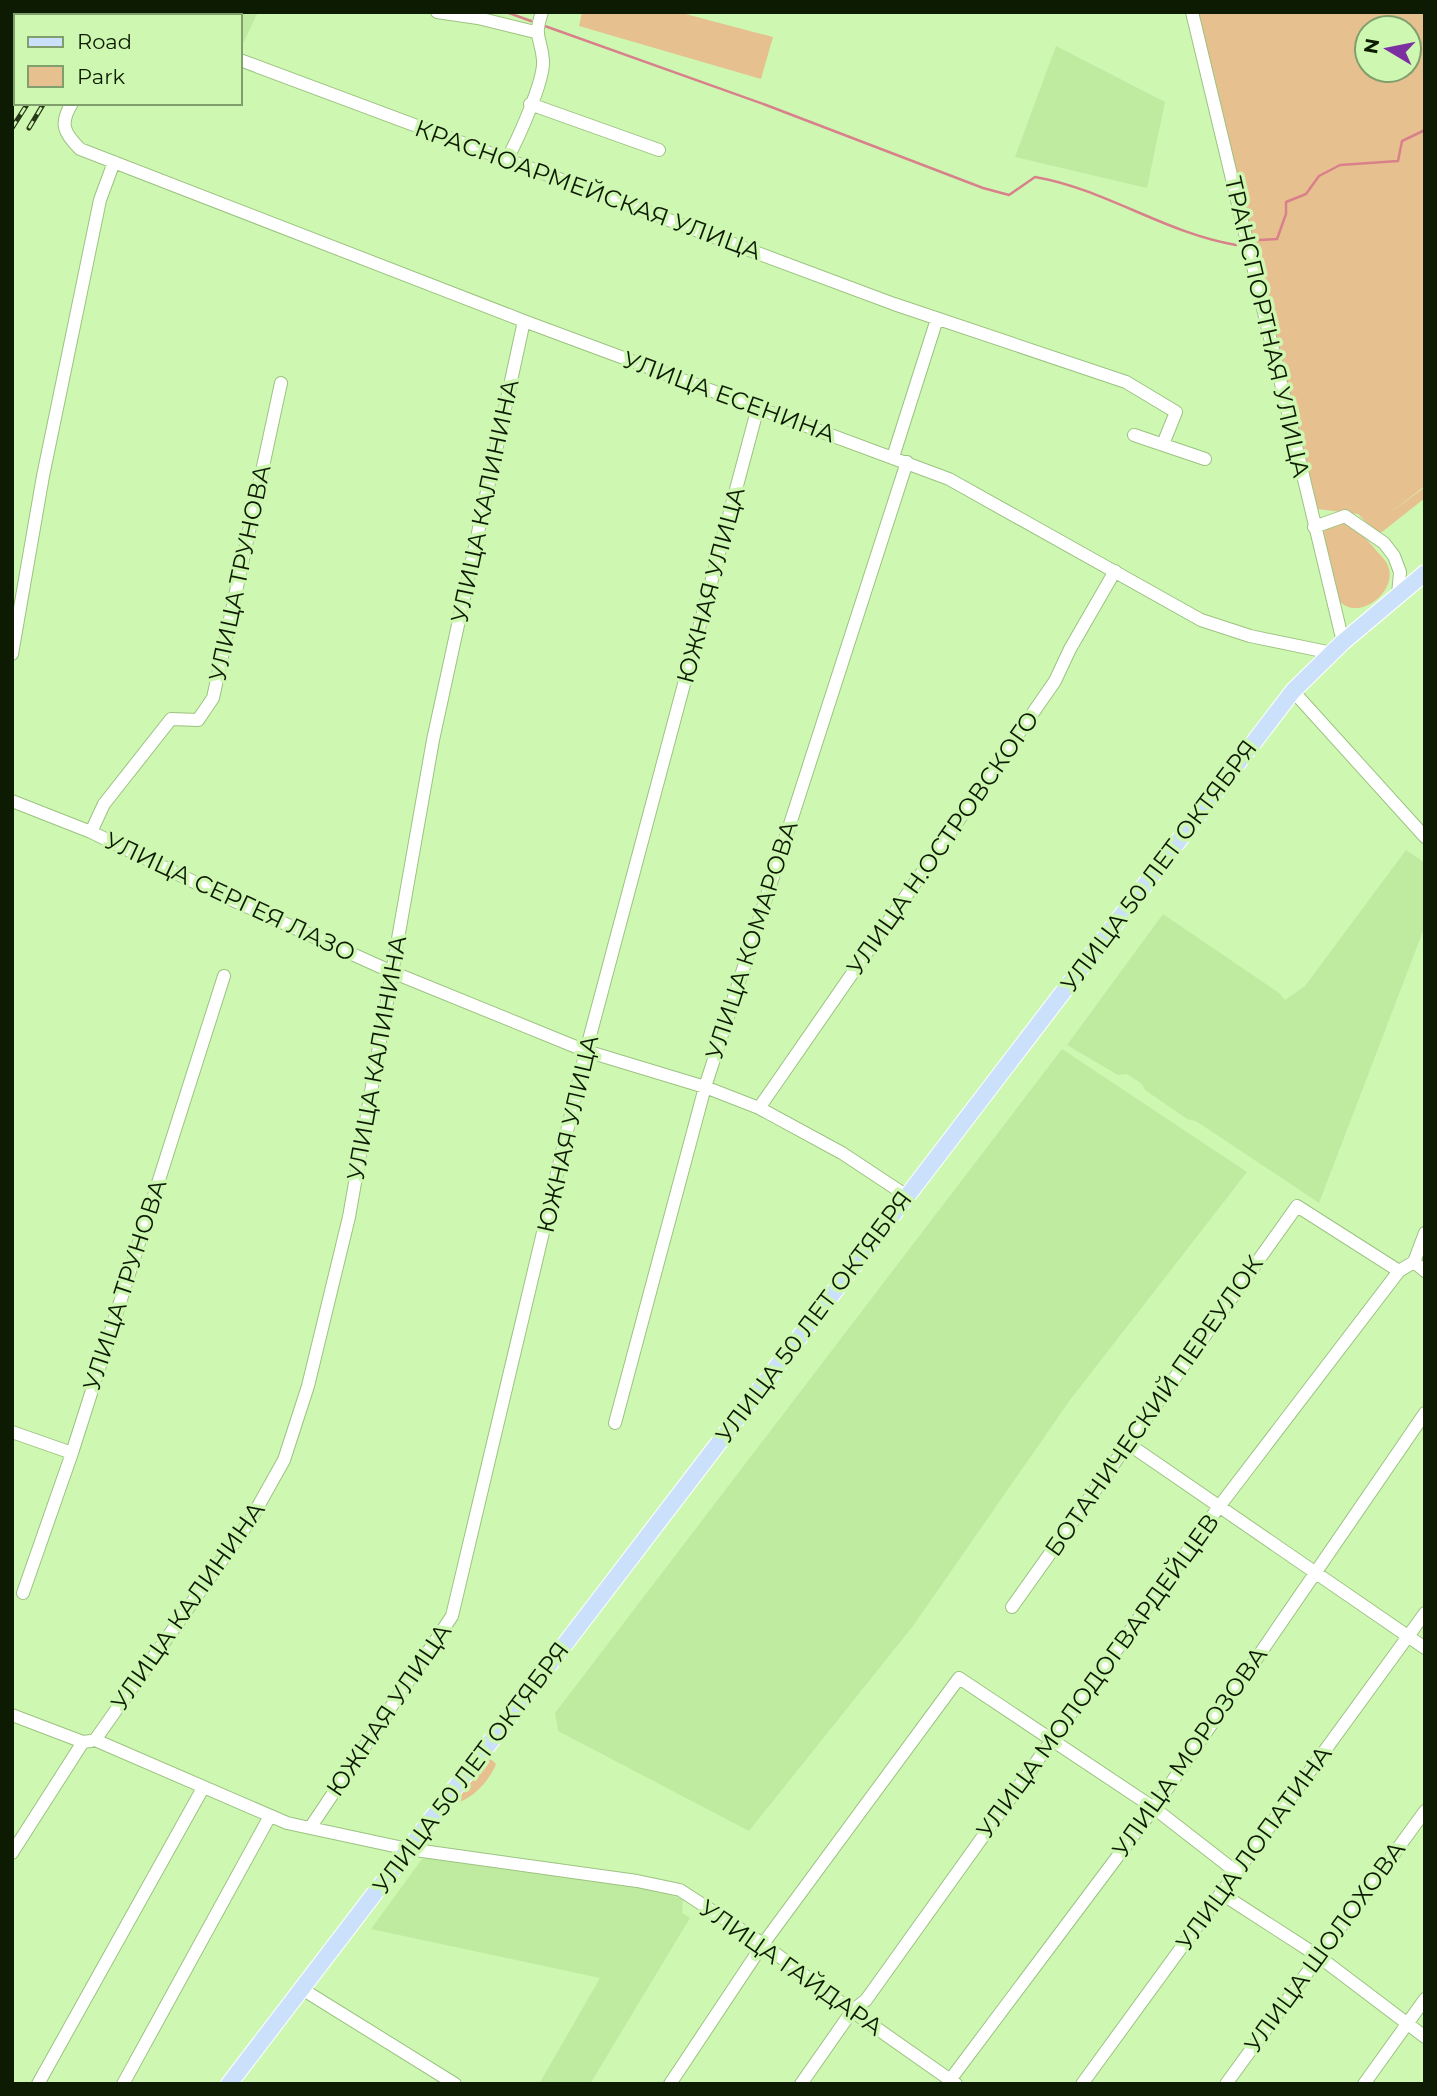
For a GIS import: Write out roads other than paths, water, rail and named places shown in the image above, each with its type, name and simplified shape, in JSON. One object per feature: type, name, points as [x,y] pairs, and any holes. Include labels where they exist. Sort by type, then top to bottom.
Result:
[{"type":"main road","name":"УЛИЦА 50 ЛЕТ ОКТЯБРЯ","points":[[229,2084],[1293,691],[1337,648],[1425,573]]},
{"type":"street","points":[[437,12],[478,18],[535,32]]},
{"type":"street","name":"ТРАНСПОРТНАЯ УЛИЦА","points":[[1192,12],[1314,527],[1337,648]]},
{"type":"street","points":[[507,159],[530,104],[543,61],[535,32],[540,13]]},
{"type":"street","name":"КРАСНОАРМЕЙСКАЯ УЛИЦА","points":[[242,61],[937,319],[1126,383],[1177,412],[1163,444]]},
{"type":"street","points":[[530,104],[659,150]]},
{"type":"street","points":[[12,654],[43,476],[100,200],[114,162],[80,149],[65,134],[63,117],[71,105]]},
{"type":"street","name":"УЛИЦА ЕСЕНИНА","points":[[114,162],[524,321],[949,479],[1200,621],[1250,636],[1337,648]]},
{"type":"street","points":[[893,457],[937,319]]},
{"type":"street","name":"УЛИЦА КАЛИНИНА","points":[[12,1853],[89,1741],[251,1519],[284,1460],[308,1386],[349,1217],[433,740],[524,321]]},
{"type":"street","name":"УЛИЦА ТРУНОВА","points":[[91,832],[104,804],[171,719],[198,720],[213,698],[281,383]]},
{"type":"street","name":"ЮЖНАЯ УЛИЦА","points":[[310,1828],[452,1616],[586,1051],[758,407]]},
{"type":"street","points":[[1134,435],[1205,459]]},
{"type":"street","name":"УЛИЦА КОМАРОВА","points":[[615,1423],[705,1087],[907,462]]},
{"type":"street","points":[[1314,527],[1345,516],[1384,543],[1399,564],[1398,595]]},
{"type":"street","name":"УЛИЦА Н.ОСТРОВСКОГО","points":[[759,1108],[1055,681],[1115,571]]},
{"type":"street","points":[[1293,691],[1425,837]]},
{"type":"street","name":"УЛИЦА СЕРГЕЯ ЛАЗО","points":[[12,801],[91,832],[217,893],[392,972],[586,1051],[705,1087],[759,1108],[842,1153],[906,1196]]},
{"type":"street","name":"УЛИЦА ТРУНОВА","points":[[23,1593],[72,1453],[224,976]]},
{"type":"street","name":"БОТАНИЧЕСКИЙ ПЕРЕУЛОК","points":[[1012,1607],[1297,1206],[1399,1271]]},
{"type":"street","points":[[1399,1271],[1414,1262],[1425,1233]]},
{"type":"street","points":[[1414,1262],[1425,1271]]},
{"type":"street","name":"УЛИЦА МОЛОДОГВАРДЕЙЦЕВ","points":[[801,2084],[852,2011],[866,2000],[1218,1507],[1399,1271]]},
{"type":"street","name":"УЛИЦА МОРОЗОВА","points":[[951,2082],[1154,1808],[1425,1413]]},
{"type":"street","points":[[12,1432],[72,1453]]},
{"type":"street","points":[[1127,1443],[1425,1648]]},
{"type":"street","name":"УЛИЦА ЛОПАТИНА","points":[[1082,2084],[1425,1613]]},
{"type":"street","points":[[670,2084],[763,1944],[959,1678],[1053,1738],[1154,1808],[1235,1871]]},
{"type":"street","name":"УЛИЦА ГАЙДАРА","points":[[12,1715],[89,1741],[270,1815],[310,1828],[408,1849],[637,1881],[680,1891],[763,1944],[951,2082]]},
{"type":"street","points":[[38,2084],[203,1788]]},
{"type":"street","name":"УЛИЦА ШОЛОХОВА","points":[[1226,2084],[1425,1811]]},
{"type":"street","points":[[124,2084],[270,1815]]},
{"type":"street","points":[[1222,1894],[1318,1956],[1425,2037]]},
{"type":"street","points":[[302,1989],[455,2084]]},
{"type":"street","points":[[1364,2084],[1425,1999]]},
{"type":"waterway","points":[[506,12],[531,21]]},
{"type":"waterway","points":[[542,25],[766,105],[983,188],[1009,195],[1035,177],[1086,191],[1184,231],[1236,245]]},
{"type":"waterway","points":[[1260,240],[1277,239],[1286,214],[1286,202],[1306,194],[1319,176],[1340,165],[1398,161],[1402,141],[1425,130]]},
{"type":"railway","points":[[12,128],[27,105]]},
{"type":"railway","points":[[29,128],[43,105]]}]
